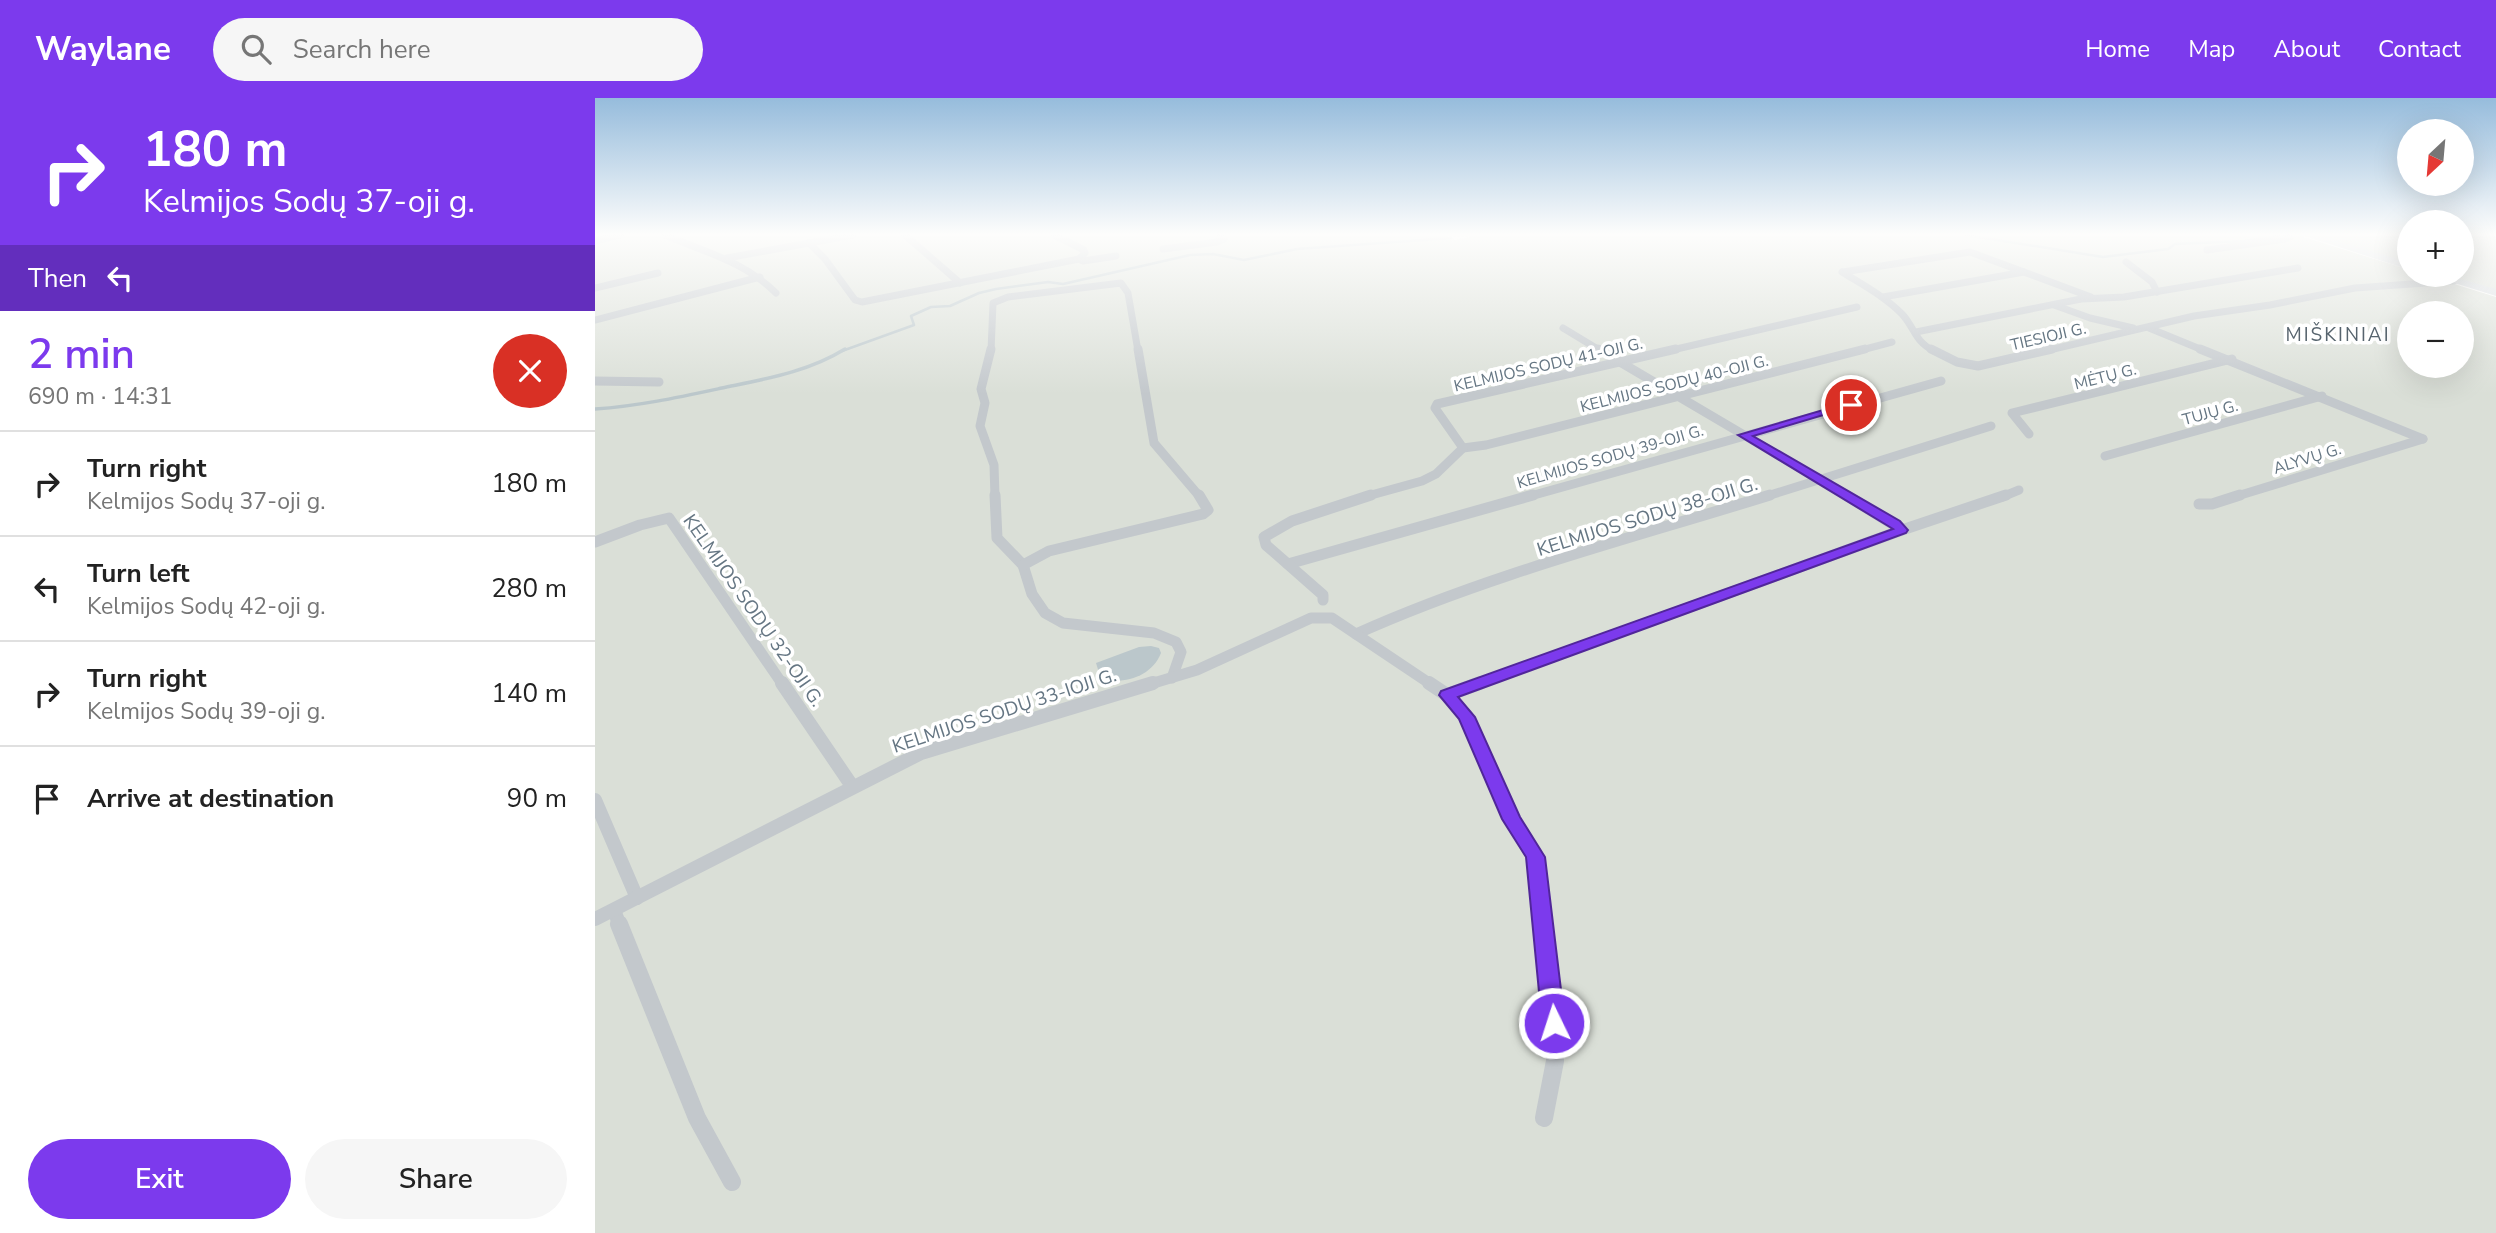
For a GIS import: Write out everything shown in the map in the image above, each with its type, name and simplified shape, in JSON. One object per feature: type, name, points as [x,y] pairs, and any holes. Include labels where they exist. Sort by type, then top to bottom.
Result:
[{"type":"main road","points":[[2478,288],[2496,293]]},
{"type":"street","points":[[595,320],[717,288]]},
{"type":"street","points":[[771,288],[776,293]]},
{"type":"street","points":[[847,288],[858,301],[932,288]]},
{"type":"street","points":[[1081,288],[1008,297],[993,303],[991,352],[981,389],[985,403],[980,426],[994,465],[997,538],[1023,565],[1029,592],[1038,607],[1048,615],[1090,628],[1147,633],[1180,645],[1181,652],[1172,678]]},
{"type":"street","points":[[1023,565],[1049,551],[1203,514],[1208,510],[1192,485],[1154,443],[1128,292],[1125,288]]},
{"type":"street","points":[[1868,288],[1883,297],[1916,332],[1921,344],[1957,362],[1978,366]]},
{"type":"street","points":[[1883,297],[1934,288]]},
{"type":"street","points":[[2066,288],[2091,298]]},
{"type":"street","points":[[2155,288],[2157,292]]},
{"type":"street","points":[[1916,332],[2091,298],[2124,298],[2181,288]]},
{"type":"street","name":"TIESIOJI G.","points":[[1978,366],[2149,328],[2178,319],[2355,288]]},
{"type":"street","points":[[2053,305],[2137,330]]},
{"type":"street","name":"KELMIJOS SODŲ 41-OJI G.","points":[[1463,448],[1435,408],[1437,404],[1857,307]]},
{"type":"street","points":[[1563,328],[1902,530]]},
{"type":"street","points":[[2149,328],[2322,396]]},
{"type":"street","name":"KELMIJOS SODŲ 40-OJI G.","points":[[1463,448],[1486,445],[1892,342]]},
{"type":"street","name":"MĖTŲ G.","points":[[2029,434],[2012,413],[2232,359]]},
{"type":"street","points":[[595,381],[659,382]]},
{"type":"street","name":"KELMIJOS SODŲ 39-OJI G.","points":[[1288,564],[1941,381]]},
{"type":"street","name":"ALYVŲ G.","points":[[2199,504],[2212,504],[2423,439],[2322,396]]},
{"type":"street","name":"TUJŲ G.","points":[[2105,456],[2322,396]]},
{"type":"street","name":"KELMIJOS SODŲ 38-OJI G.","points":[[1356,634],[1405,612],[1458,593],[1991,426]]},
{"type":"street","points":[[1323,600],[1323,595],[1264,541],[1264,537],[1273,530],[1299,519],[1422,481],[1442,469],[1463,448]]},
{"type":"street","points":[[1447,695],[2019,490]]},
{"type":"street","name":"KELMIJOS SODŲ 32-OJI G.","points":[[595,542],[640,525],[669,519],[852,786]]},
{"type":"street","points":[[1322,617],[1332,618],[1447,695],[1467,717],[1511,819],[1535,857],[1553,1004],[1555,1061],[1544,1118]]},
{"type":"street","name":"KELMIJOS SODŲ 33-IOJI G.","points":[[595,919],[921,753],[1218,663],[1299,623],[1322,617]]},
{"type":"street","points":[[595,800],[637,898]]},
{"type":"street","points":[[614,910],[697,1118],[731,1182]]},
{"type":"shaded area","points":[[595,288],[2467,288],[2496,297],[2496,1233],[595,1233]]},
{"type":"shaded area","points":[[1139,647],[1159,648],[1161,653],[1157,661],[1144,673],[1119,681],[1101,679],[1096,663]]},
{"type":"waterway","points":[[842,351],[914,325],[911,316],[931,307],[950,306],[979,293],[1004,288]]},
{"type":"waterway","points":[[595,409],[659,401],[770,378],[816,364],[845,349]]},
{"type":"district","name":"MIŠKINIAI","points":[[2338,334]]},
{"type":"route","points":[[1554,1023],[1539,873],[1535,857],[1511,819],[1467,717],[1447,695],[1902,530],[1744,435],[1851,405]]}]
